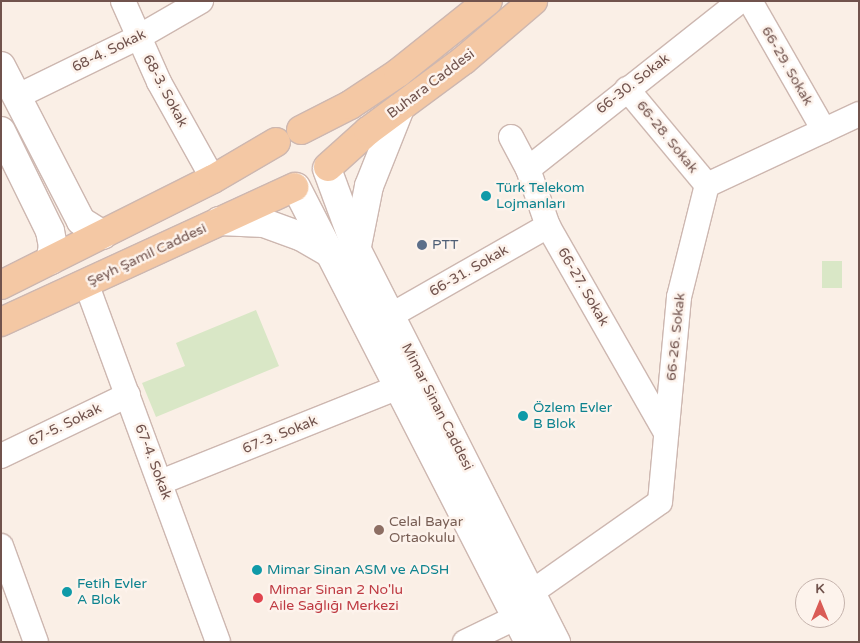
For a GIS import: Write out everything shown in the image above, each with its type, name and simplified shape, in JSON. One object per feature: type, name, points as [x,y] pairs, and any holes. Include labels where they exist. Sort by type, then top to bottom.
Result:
[{"type":"main road","name":"Buhara Caddesi","points":[[328,168],[353,143],[464,60],[533,1]]},
{"type":"main road","name":"Buhara Caddesi","points":[[301,130],[350,105],[398,73],[474,6]]},
{"type":"main road","points":[[1,285],[213,179],[276,142],[289,132],[301,130],[316,134],[324,142],[329,156],[328,168],[313,184],[295,187],[279,179],[273,169],[272,153],[276,142]]},
{"type":"main road","name":"Şeyh Şamil Caddesi","points":[[1,322],[295,187]]},
{"type":"street","name":"68-3. Sokak","points":[[123,1],[138,38],[213,179]]},
{"type":"street","name":"68-4. Sokak","points":[[16,97],[138,38],[200,1]]},
{"type":"street","name":"66-30. Sokak","points":[[528,169],[740,1]]},
{"type":"street","name":"66-29. Sokak","points":[[750,1],[824,130]]},
{"type":"street","points":[[1,66],[81,221],[103,235]]},
{"type":"street","name":"66-28. Sokak","points":[[627,89],[707,185]]},
{"type":"street","points":[[357,250],[369,186],[400,108]]},
{"type":"street","points":[[707,185],[859,114]]},
{"type":"street","points":[[1,130],[50,231],[53,246],[50,261]]},
{"type":"street","name":"66-27. Sokak","points":[[511,137],[528,169],[548,226],[666,433]]},
{"type":"street","name":"Mimar Sinan Caddesi","points":[[328,168],[357,250],[556,642]]},
{"type":"street","name":"66-26. Sokak","points":[[532,592],[660,502],[679,297],[707,185]]},
{"type":"street","name":"Mimar Sinan Caddesi","points":[[295,187],[529,642]]},
{"type":"street","points":[[219,221],[264,223],[300,236],[330,253]]},
{"type":"street","name":"66-31. Sokak","points":[[390,316],[548,226]]},
{"type":"street","name":"67-4. Sokak","points":[[86,283],[161,482],[218,642]]},
{"type":"street","name":"67-3. Sokak","points":[[161,482],[398,387]]},
{"type":"street","name":"67-5. Sokak","points":[[1,456],[128,395]]},
{"type":"street","points":[[1,546],[36,642]]},
{"type":"street","points":[[465,642],[517,617]]},
{"type":"green space","points":[[822,261],[842,261],[842,288],[822,288]]},
{"type":"green space","points":[[256,310],[279,366],[156,417],[142,383],[185,366],[176,343]]},
{"type":"place","name":"Türk Telekom Lojmanları","points":[[486,196]]},
{"type":"place","name":"PTT","points":[[422,245]]},
{"type":"place","name":"Özlem Evler B Blok","points":[[523,416]]},
{"type":"place","name":"Celal Bayar Ortaokulu","points":[[379,530]]},
{"type":"place","name":"Mimar Sinan ASM ve ADSH","points":[[257,570]]},
{"type":"place","name":"Fetih Evler A Blok","points":[[67,592]]},
{"type":"place","name":"Mimar Sinan 2 No'lu Aile Sağlığı Merkezi","points":[[258,598]]}]
